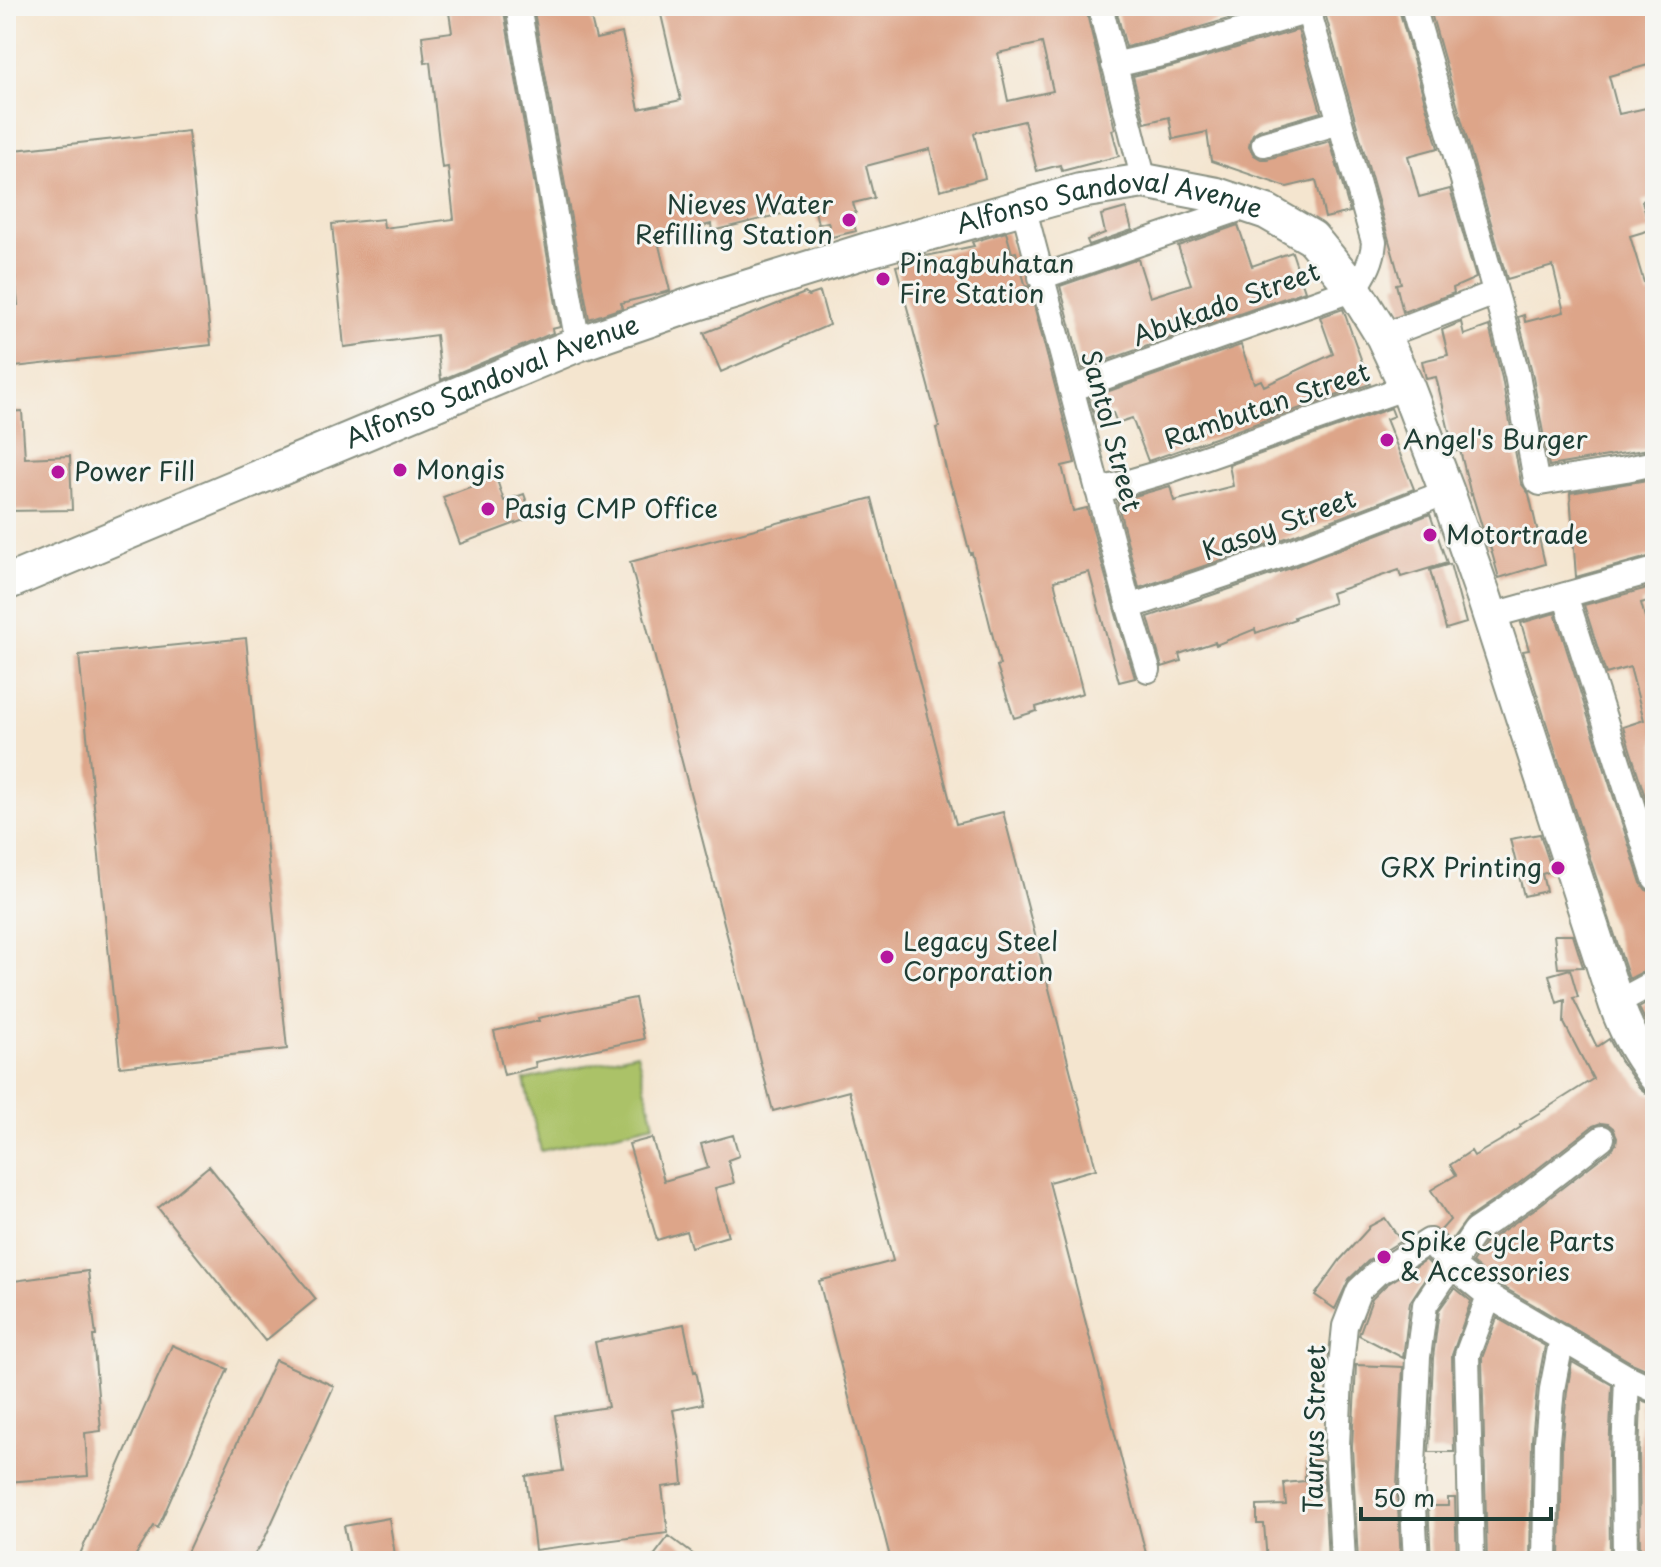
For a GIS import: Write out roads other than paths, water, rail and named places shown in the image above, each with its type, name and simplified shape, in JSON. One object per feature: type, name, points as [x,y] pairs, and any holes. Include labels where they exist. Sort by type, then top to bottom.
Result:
[{"type":"main road","name":"Alfonso Sandoval Avenue","points":[[6,583],[578,344],[697,303],[1080,191],[1144,181],[1217,195],[1267,212],[1312,238],[1354,289],[1383,336],[1407,387],[1447,492],[1616,1003],[1636,1050],[1655,1075]]},
{"type":"street","points":[[518,6],[578,344]]},
{"type":"street","points":[[1100,6],[1144,181]]},
{"type":"street","points":[[1413,6],[1517,375],[1536,480],[1540,483],[1655,463]]},
{"type":"street","points":[[1114,65],[1170,52],[1308,9],[1374,242],[1373,255],[1354,289]]},
{"type":"street","points":[[1264,144],[1340,122]]},
{"type":"street","name":"Santol Street","points":[[1023,206],[1148,670]]},
{"type":"street","points":[[1041,277],[1248,206]]},
{"type":"street","name":"Abukado Street","points":[[1071,389],[1354,289]]},
{"type":"street","points":[[1383,336],[1495,293]]},
{"type":"street","name":"Rambutan Street","points":[[1098,491],[1170,470],[1407,387]]},
{"type":"street","name":"Kasoy Street","points":[[1129,607],[1283,555],[1447,492]]},
{"type":"street","points":[[1490,616],[1655,570]]},
{"type":"street","points":[[1565,595],[1655,878]]},
{"type":"street","points":[[1616,1003],[1655,982]]},
{"type":"street","points":[[1416,1561],[1412,1489],[1418,1357],[1425,1305],[1475,1231],[1527,1196],[1602,1138]]},
{"type":"street","name":"Taurus Street","points":[[1343,1561],[1337,1447],[1345,1326],[1359,1290],[1378,1272],[1429,1241],[1451,1265]]},
{"type":"street","points":[[1451,1265],[1489,1296],[1627,1377],[1655,1390]]},
{"type":"street","points":[[1472,1561],[1467,1355],[1489,1296]]},
{"type":"street","points":[[1545,1561],[1547,1441],[1552,1389],[1562,1338]]},
{"type":"street","points":[[1625,1561],[1627,1377]]},
{"type":"place","name":"Nieves Water Refilling Station","points":[[849,220]]},
{"type":"place","name":"Pinagbuhatan Fire Station","points":[[883,279]]},
{"type":"place","name":"Angel's Burger","points":[[1387,440]]},
{"type":"place","name":"Mongis","points":[[400,470]]},
{"type":"place","name":"Power Fill","points":[[58,472]]},
{"type":"place","name":"Pasig CMP Office","points":[[488,509]]},
{"type":"place","name":"Motortrade","points":[[1430,535]]},
{"type":"place","name":"GRX Printing","points":[[1558,868]]},
{"type":"place","name":"Legacy Steel Corporation","points":[[887,957]]},
{"type":"place","name":"Spike Cycle Parts & Accessories","points":[[1384,1257]]}]
